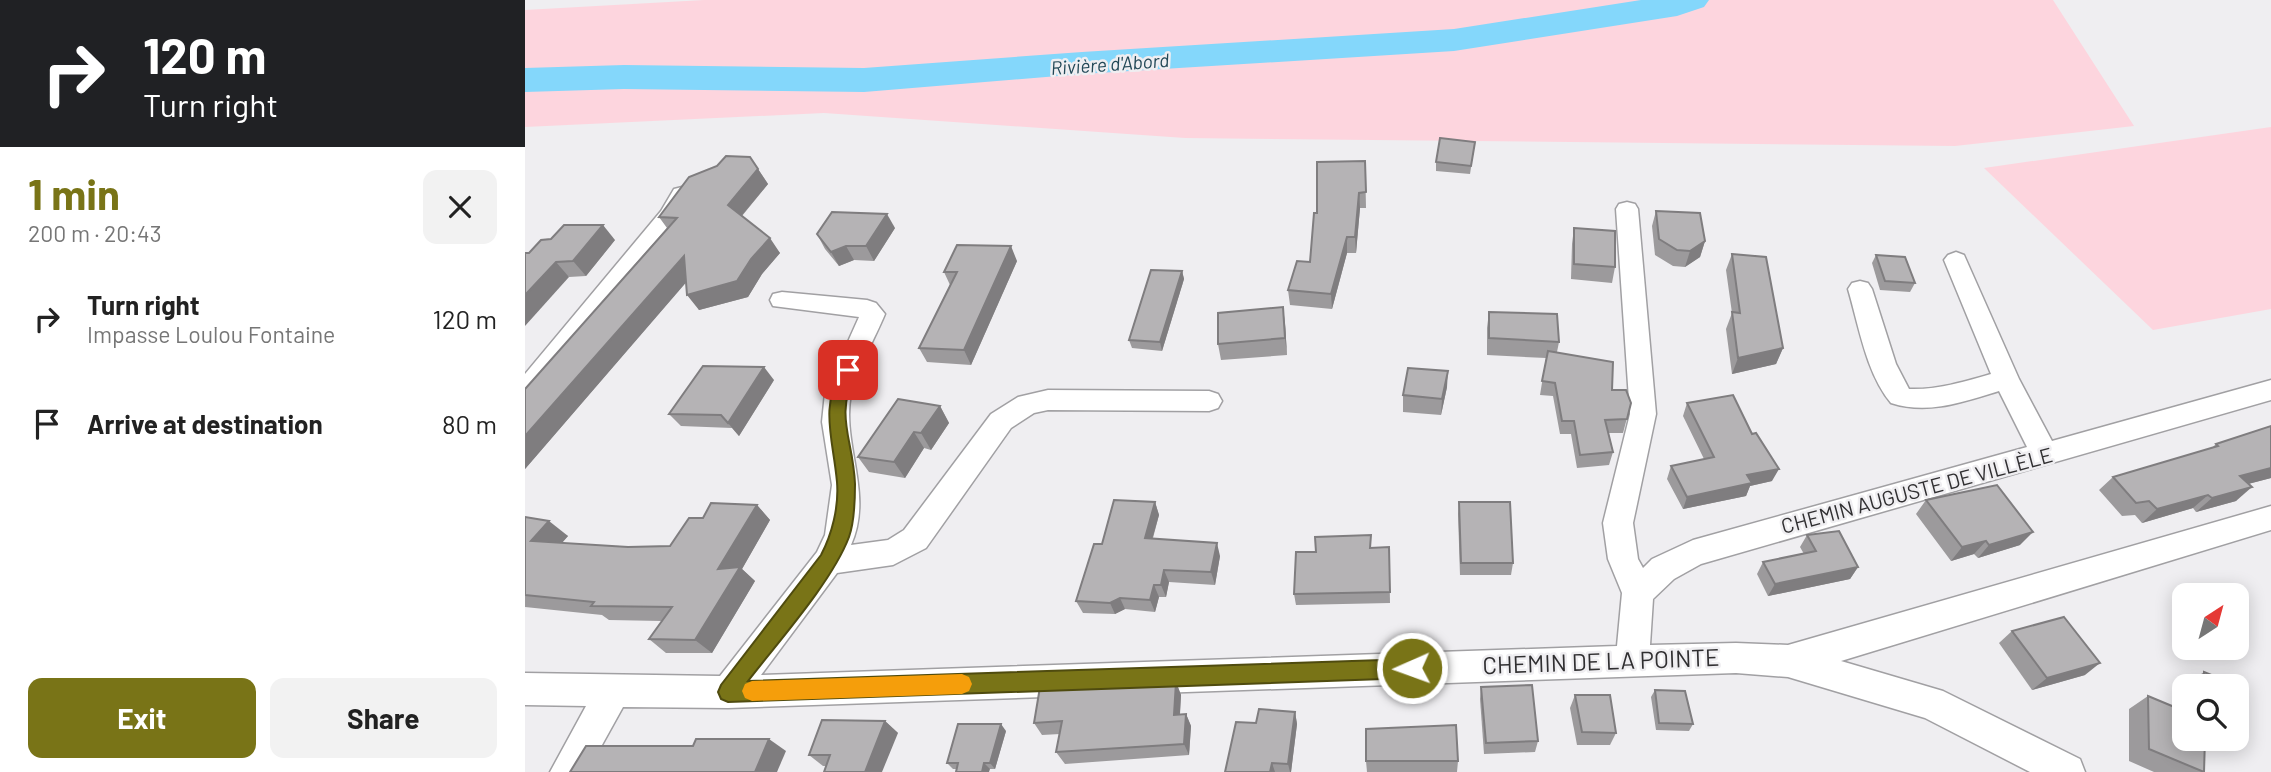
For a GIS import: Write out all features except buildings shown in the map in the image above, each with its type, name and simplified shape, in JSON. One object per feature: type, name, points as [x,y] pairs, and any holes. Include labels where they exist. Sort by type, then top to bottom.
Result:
[{"type":"street","points":[[525,392],[661,225],[688,185]]},
{"type":"street","points":[[1627,209],[1643,414],[1618,523],[1623,559],[1638,593],[1632,661]]},
{"type":"street","points":[[1956,260],[2006,379],[2045,455]]},
{"type":"street","points":[[1860,289],[1888,374],[1895,390],[1902,397],[1926,399],[2006,379]]},
{"type":"street","points":[[728,692],[828,561],[841,535],[846,485],[836,422],[838,393],[873,314],[867,309],[782,300]]},
{"type":"street","name":"CHEMIN AUGUSTE DE VILLÈLE","points":[[1638,593],[1663,569],[1693,553],[2271,390]]},
{"type":"street","points":[[828,561],[893,552],[915,539],[1001,421],[1027,404],[1048,400],[1209,401]]},
{"type":"street","points":[[1788,661],[2271,518]]},
{"type":"street","name":"CHEMIN DE LA POINTE","points":[[525,689],[728,692],[1736,658],[1788,661],[1931,703],[2067,772]]},
{"type":"street","points":[[568,772],[613,691]]},
{"type":"shaded area","points":[[704,0],[2053,0],[2134,126],[1955,146],[1185,138],[824,113],[525,127],[525,10]]},
{"type":"shaded area","points":[[2271,127],[2271,309],[2153,330],[1984,168]]},
{"type":"waterway","name":"Rivière d'Abord","points":[[525,80],[624,77],[864,80],[1082,63],[1293,52],[1454,40],[1677,5],[1692,0]]},
{"type":"slow traffic","points":[[752,691],[962,684]]},
{"type":"route","points":[[848,370],[838,393],[836,422],[846,485],[841,535],[828,561],[728,692],[1412,668]]}]
